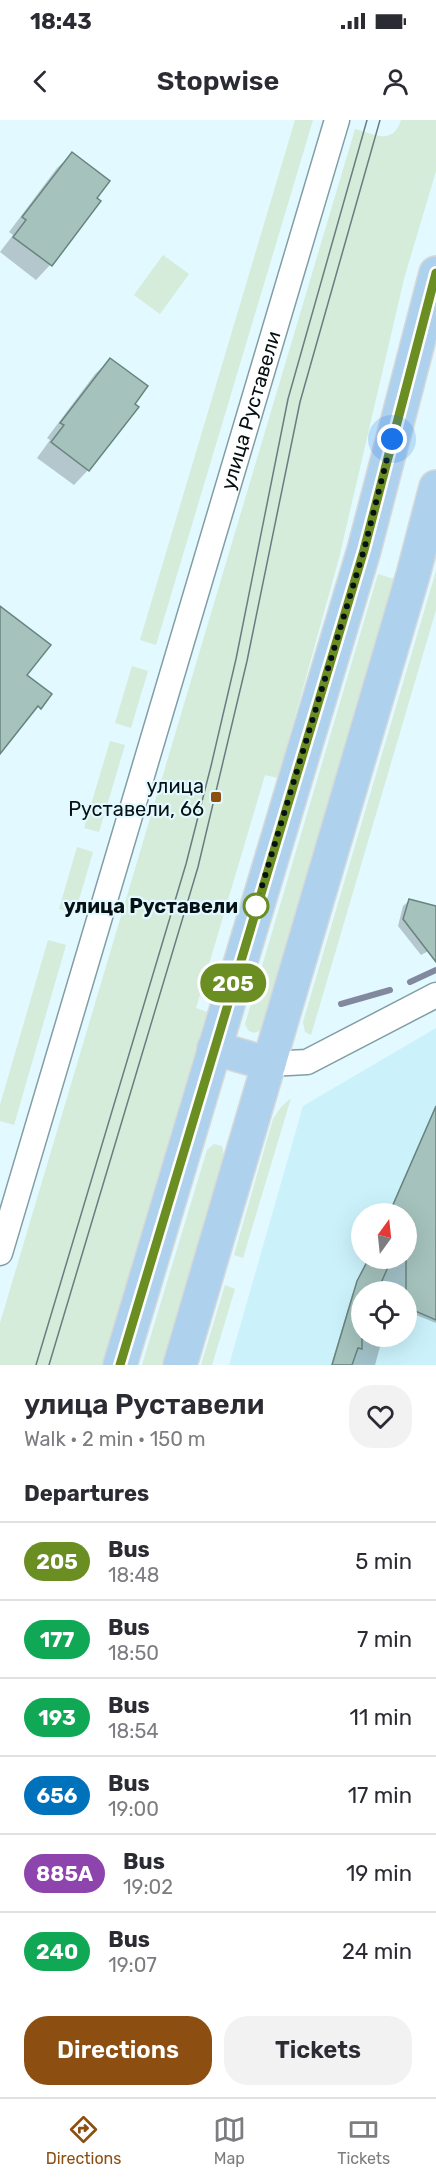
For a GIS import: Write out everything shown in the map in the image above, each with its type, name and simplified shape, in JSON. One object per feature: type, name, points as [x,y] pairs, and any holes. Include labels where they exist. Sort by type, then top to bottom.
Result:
[{"type":"main road","points":[[120,1365],[364,550],[436,273]]},
{"type":"main road","points":[[180,1365],[413,575],[436,487]]},
{"type":"main road","points":[[214,1048],[269,1064]]},
{"type":"street","name":"улица Руставели","points":[[0,1253],[337,120]]},
{"type":"street","points":[[269,1064],[307,1062],[436,995]]},
{"type":"shaded area","points":[[436,1028],[436,1365],[229,1365],[303,1106]]},
{"type":"green space","points":[[295,120],[313,120],[156,645],[140,640]]},
{"type":"green space","points":[[401,120],[436,120],[436,171],[404,279],[339,558],[278,778],[265,775],[196,1008],[207,1012],[102,1365],[0,1365],[0,1323],[355,129],[388,136],[398,128]]},
{"type":"green space","points":[[163,255],[189,274],[160,314],[134,295]]},
{"type":"green space","points":[[436,571],[436,610],[311,1035],[305,1032],[303,1022]]},
{"type":"green space","points":[[378,574],[394,579],[262,1029],[252,1032],[245,1024]]},
{"type":"green space","points":[[132,666],[148,671],[131,728],[115,723]]},
{"type":"green space","points":[[110,741],[125,745],[99,832],[84,828]]},
{"type":"green space","points":[[77,847],[93,852],[75,913],[59,909]]},
{"type":"green space","points":[[48,940],[66,945],[14,1125],[0,1121],[0,1105]]},
{"type":"green space","points":[[291,1098],[243,1258],[234,1255],[273,1119]]},
{"type":"green space","points":[[214,1144],[222,1146],[224,1155],[162,1365],[142,1365],[207,1150]]},
{"type":"green space","points":[[225,1285],[235,1289],[212,1365],[201,1365]]},
{"type":"building","points":[[72,152],[110,181],[97,198],[101,201],[52,266],[13,237],[26,220],[22,217]]},
{"type":"building","points":[[110,358],[148,386],[135,404],[139,407],[89,471],[51,442],[64,425],[60,423]]},
{"type":"building","points":[[0,606],[51,645],[27,675],[52,694],[41,709],[38,706],[0,754]]},
{"type":"building","points":[[409,899],[436,906],[436,962],[403,919]]},
{"type":"building","points":[[436,1106],[436,1320],[417,1312],[417,1281],[406,1281],[406,1269],[417,1269],[417,1203],[394,1203]]},
{"type":"building","points":[[363,1269],[387,1269],[382,1281],[357,1281]]},
{"type":"building","points":[[351,1301],[351,1347],[362,1347],[362,1349],[358,1348],[352,1365],[332,1365]]},
{"type":"waterway","points":[[410,982],[436,970]]},
{"type":"waterway","points":[[341,1004],[390,990]]},
{"type":"tram line","points":[[36,1365],[186,864],[236,659],[288,399],[367,120]]},
{"type":"tram line","points":[[49,1365],[198,867],[247,661],[300,402],[380,120]]},
{"type":"bus line","name":"205","points":[[120,1365],[364,550],[436,273]]},
{"type":"place","name":"улица Руставели, 66","points":[[216,797]]},
{"type":"place","name":"улица Руставели","points":[[256,906]]},
{"type":"route","points":[[256,906],[364,550],[392,439]]}]
